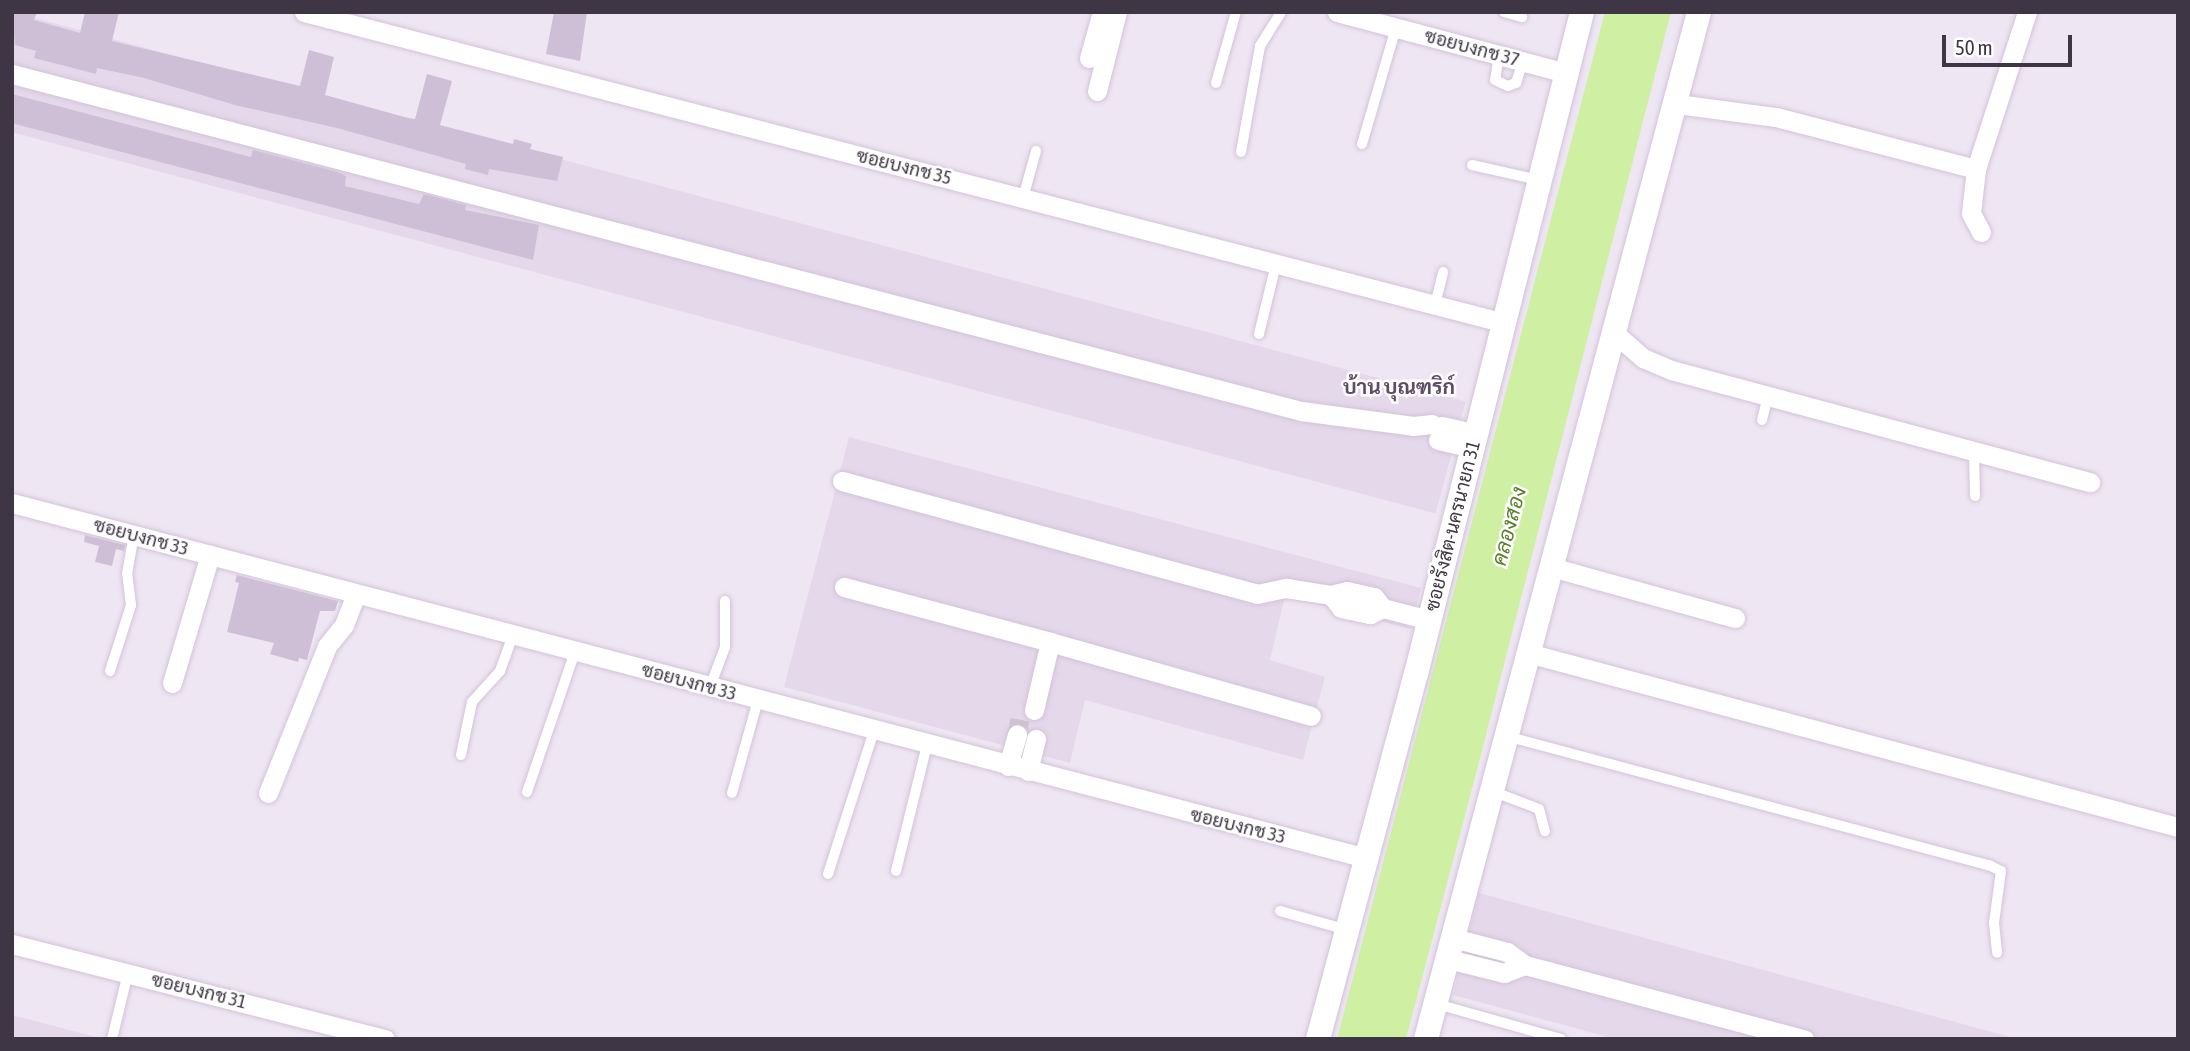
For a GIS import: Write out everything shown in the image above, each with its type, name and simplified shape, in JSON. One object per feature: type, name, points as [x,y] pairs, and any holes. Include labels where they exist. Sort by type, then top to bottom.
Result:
[{"type":"street","name":"ซอยบงกช 35","points":[[304,12],[1504,323]]},
{"type":"street","points":[[1089,58],[1102,12]]},
{"type":"street","points":[[1097,91],[1117,12]]},
{"type":"street","name":"ซอยบงกช 37","points":[[1336,12],[1567,73]]},
{"type":"street","points":[[1426,1039],[1611,330],[1676,104],[1699,12]]},
{"type":"street","points":[[1981,232],[1971,213],[1976,169],[2026,12]]},
{"type":"street","name":"ซอยรังสิต-นครนายก 31","points":[[1318,1039],[1430,620],[1567,73],[1574,24]]},
{"type":"street","points":[[12,74],[1301,411],[1431,431],[1475,441]]},
{"type":"street","points":[[1676,104],[1776,117],[1976,169]]},
{"type":"street","points":[[1611,330],[1656,364],[1974,453],[2090,482]]},
{"type":"street","points":[[842,481],[1257,594],[1286,588],[1331,595],[1347,591],[1374,597],[1384,608],[1430,620]]},
{"type":"street","name":"ซอยบงกช 33","points":[[12,503],[1366,858]]},
{"type":"street","points":[[172,682],[210,555]]},
{"type":"street","points":[[1551,568],[1735,618]]},
{"type":"street","points":[[844,587],[1311,716]]},
{"type":"street","points":[[268,793],[327,646],[344,625],[356,594]]},
{"type":"street","points":[[1008,766],[1029,725],[1050,642]]},
{"type":"street","points":[[1528,653],[2178,827]]},
{"type":"street","points":[[1028,771],[1029,725]]},
{"type":"street","name":"ซอยบงกช 31","points":[[12,944],[385,1039]]},
{"type":"street","points":[[1450,948],[1504,973],[1525,965],[1804,1039]]},
{"type":"lane","points":[[1216,83],[1236,12]]},
{"type":"lane","points":[[1241,152],[1260,46],[1281,12]]},
{"type":"lane","points":[[1504,12],[1522,17]]},
{"type":"lane","points":[[1362,144],[1395,28]]},
{"type":"lane","points":[[1499,55],[1495,80],[1508,86],[1516,83],[1523,61]]},
{"type":"lane","points":[[1023,198],[1035,151]]},
{"type":"lane","points":[[1472,165],[1540,180]]},
{"type":"lane","points":[[1259,334],[1276,264]]},
{"type":"lane","points":[[1435,305],[1443,272]]},
{"type":"lane","points":[[1762,420],[1768,396]]},
{"type":"lane","points":[[1974,453],[1975,496]]},
{"type":"lane","points":[[110,671],[131,605],[127,574],[134,535]]},
{"type":"lane","points":[[709,687],[725,647],[725,601]]},
{"type":"lane","points":[[460,755],[472,702],[500,671],[513,635]]},
{"type":"lane","points":[[527,792],[575,652]]},
{"type":"lane","points":[[732,793],[758,700]]},
{"type":"lane","points":[[828,874],[874,730]]},
{"type":"lane","points":[[1506,736],[2001,870],[1994,923],[1997,953]]},
{"type":"lane","points":[[896,871],[928,745]]},
{"type":"lane","points":[[1491,791],[1539,809],[1545,831]]},
{"type":"lane","points":[[1280,911],[1347,930]]},
{"type":"lane","points":[[112,1039],[128,973]]},
{"type":"lane","points":[[1436,1004],[1561,1039]]},
{"type":"shaded area","points":[[12,12],[1466,402],[1436,514],[12,132]]},
{"type":"shaded area","points":[[849,437],[1421,588],[1410,629],[1285,596],[1270,660],[1325,677],[1303,760],[1085,700],[1070,763],[784,687]]},
{"type":"shaded area","points":[[1479,893],[2018,1039],[1615,1039],[1453,995]]},
{"type":"shaded area","points":[[12,1015],[104,1039],[12,1039]]},
{"type":"water","name":"คลองสอง","points":[[1605,12],[1671,12],[1478,766],[1406,1039],[1337,1039]]},
{"type":"building","points":[[12,12],[37,12],[34,20],[80,33],[85,12],[119,12],[112,41],[300,86],[309,50],[334,57],[325,95],[408,118],[415,119],[427,74],[452,81],[440,125],[513,144],[514,139],[532,144],[530,149],[563,157],[557,181],[489,169],[488,175],[465,169],[466,164],[337,128],[235,105],[144,78],[97,68],[96,74],[34,58],[36,51],[15,45]]},
{"type":"building","points":[[554,12],[587,12],[580,61],[546,54]]},
{"type":"building","points":[[12,94],[251,157],[253,150],[338,172],[346,176],[345,186],[419,204],[424,194],[466,205],[465,210],[539,225],[533,260],[12,123]]},
{"type":"building","points":[[85,535],[125,545],[124,551],[116,549],[112,566],[95,562],[99,546],[84,542]]},
{"type":"building","points":[[237,575],[338,601],[335,611],[320,611],[307,660],[299,658],[298,662],[270,654],[274,643],[227,632],[239,583],[235,582]]},
{"type":"tunnel","points":[[1017,734],[1020,719]]},
{"type":"district","name":"บ้าน บุณฑริก์","points":[[1399,386]]}]
